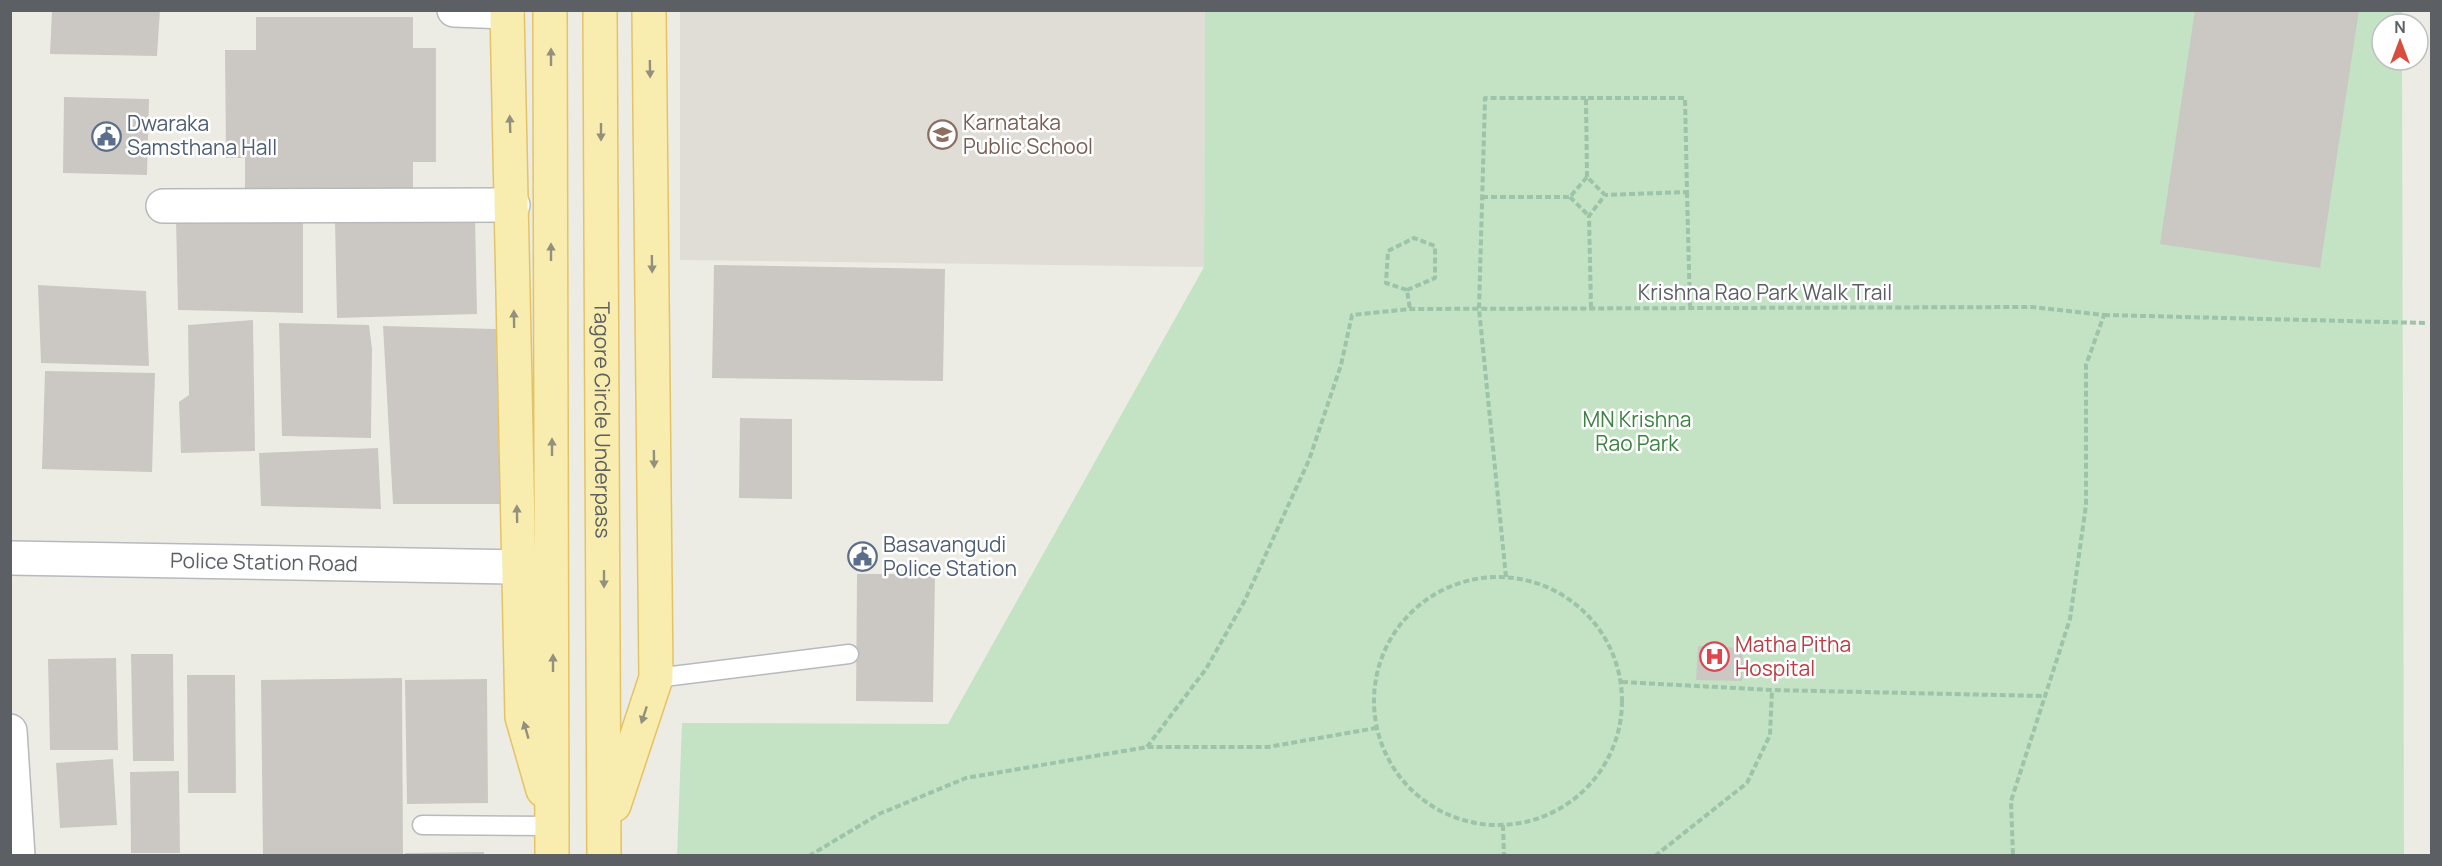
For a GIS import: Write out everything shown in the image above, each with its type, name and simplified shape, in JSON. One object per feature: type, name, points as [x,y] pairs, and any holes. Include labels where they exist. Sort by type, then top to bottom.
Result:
[{"type":"main road","points":[[550,10],[553,841]]},
{"type":"main road","name":"Tagore Circle Underpass","points":[[600,10],[605,842]]},
{"type":"main road","points":[[605,842],[656,678],[649,10]]},
{"type":"main road","points":[[507,11],[513,205],[522,717],[553,841]]},
{"type":"street","points":[[454,10],[507,11]]},
{"type":"street","points":[[164,206],[513,205]]},
{"type":"street","name":"Police Station Road","points":[[10,558],[518,567]]},
{"type":"street","points":[[10,730],[18,855]]},
{"type":"lane","points":[[656,678],[849,654]]},
{"type":"lane","points":[[422,825],[553,841]]},
{"type":"path","points":[[1506,577],[1479,309],[1485,98],[1685,98],[1690,309]]},
{"type":"path","points":[[1570,197],[1587,177],[1586,98]]},
{"type":"path","points":[[1587,177],[1605,195],[1687,192]]},
{"type":"path","points":[[1591,309],[1589,216],[1605,195]]},
{"type":"path","points":[[1482,197],[1570,197],[1589,216]]},
{"type":"path","points":[[1414,238],[1435,246],[1435,278],[1407,290],[1386,283],[1388,251],[1414,238]]},
{"type":"path","points":[[1407,290],[1410,309]]},
{"type":"path","name":"Krishna Rao Park Walk Trail","points":[[1148,747],[1206,669],[1245,600],[1309,460],[1341,365],[1352,315],[1410,309],[2032,307],[2104,315],[2426,323]]},
{"type":"path","points":[[2013,855],[2011,801],[2043,696],[2070,619],[2086,505],[2086,365],[2104,315]]},
{"type":"path","points":[[1506,577],[1547,586],[1582,609],[1608,642],[1622,682],[1622,724],[1607,763],[1580,795],[1544,817],[1503,825],[1460,820],[1422,800],[1392,768],[1376,728],[1373,690],[1382,653],[1402,620],[1431,595],[1467,580],[1506,577]]},
{"type":"path","points":[[1622,682],[1772,690],[2043,696]]},
{"type":"path","points":[[1655,855],[1747,783],[1770,735],[1772,690]]},
{"type":"path","points":[[809,855],[879,814],[966,778],[1148,747],[1268,747],[1376,728]]},
{"type":"path","points":[[1503,825],[1504,855]]},
{"type":"shaded area","name":"Karnataka Public School","points":[[680,11],[1205,11],[1204,267],[680,260]]},
{"type":"green space","name":"MN Krishna Rao Park","points":[[1205,11],[2402,11],[2370,12],[2370,72],[2402,72],[2404,855],[677,856],[682,723],[948,724],[1204,267]]},
{"type":"building","points":[[52,10],[160,10],[157,56],[50,54]]},
{"type":"building","points":[[2195,10],[2359,10],[2320,268],[2160,244]]},
{"type":"building","points":[[256,17],[413,17],[413,48],[436,48],[436,162],[413,162],[413,199],[245,199],[245,158],[226,158],[225,50],[256,50]]},
{"type":"building","name":"Dwaraka Samsthana Hall","points":[[64,97],[149,99],[147,175],[63,173]]},
{"type":"building","points":[[475,217],[477,314],[337,318],[335,221]]},
{"type":"building","points":[[176,219],[303,221],[303,313],[178,310]]},
{"type":"building","points":[[714,265],[945,269],[943,381],[712,378]]},
{"type":"building","points":[[38,285],[146,291],[149,366],[41,363]]},
{"type":"building","points":[[253,320],[255,451],[181,453],[179,402],[189,395],[188,325]]},
{"type":"building","points":[[279,323],[369,325],[372,349],[371,438],[282,436]]},
{"type":"building","points":[[383,326],[496,329],[500,504],[393,504]]},
{"type":"building","points":[[45,371],[155,373],[152,472],[42,469]]},
{"type":"building","points":[[740,418],[792,419],[792,499],[739,498]]},
{"type":"building","points":[[378,448],[381,509],[261,506],[259,453]]},
{"type":"building","points":[[857,574],[935,574],[933,702],[856,701]]},
{"type":"building","points":[[1698,646],[1743,648],[1742,681],[1696,680]]},
{"type":"building","points":[[131,654],[173,654],[174,761],[133,761]]},
{"type":"building","points":[[116,658],[118,750],[50,750],[48,659]]},
{"type":"building","points":[[187,675],[235,675],[236,793],[188,793]]},
{"type":"building","points":[[402,678],[403,856],[263,856],[261,680]]},
{"type":"building","points":[[487,679],[488,803],[407,804],[405,680]]},
{"type":"building","points":[[113,759],[117,825],[60,828],[56,763]]},
{"type":"building","points":[[179,771],[180,853],[131,853],[130,772]]},
{"type":"building","points":[[484,852],[484,856],[405,856],[405,853]]},
{"type":"place","name":"Karnataka Public School","points":[[942,135]]},
{"type":"place","name":"Dwaraka Samsthana Hall","points":[[106,136]]},
{"type":"place","name":"Basavangudi Police Station","points":[[862,557]]},
{"type":"place","name":"Matha Pitha Hospital","points":[[1714,657]]}]
